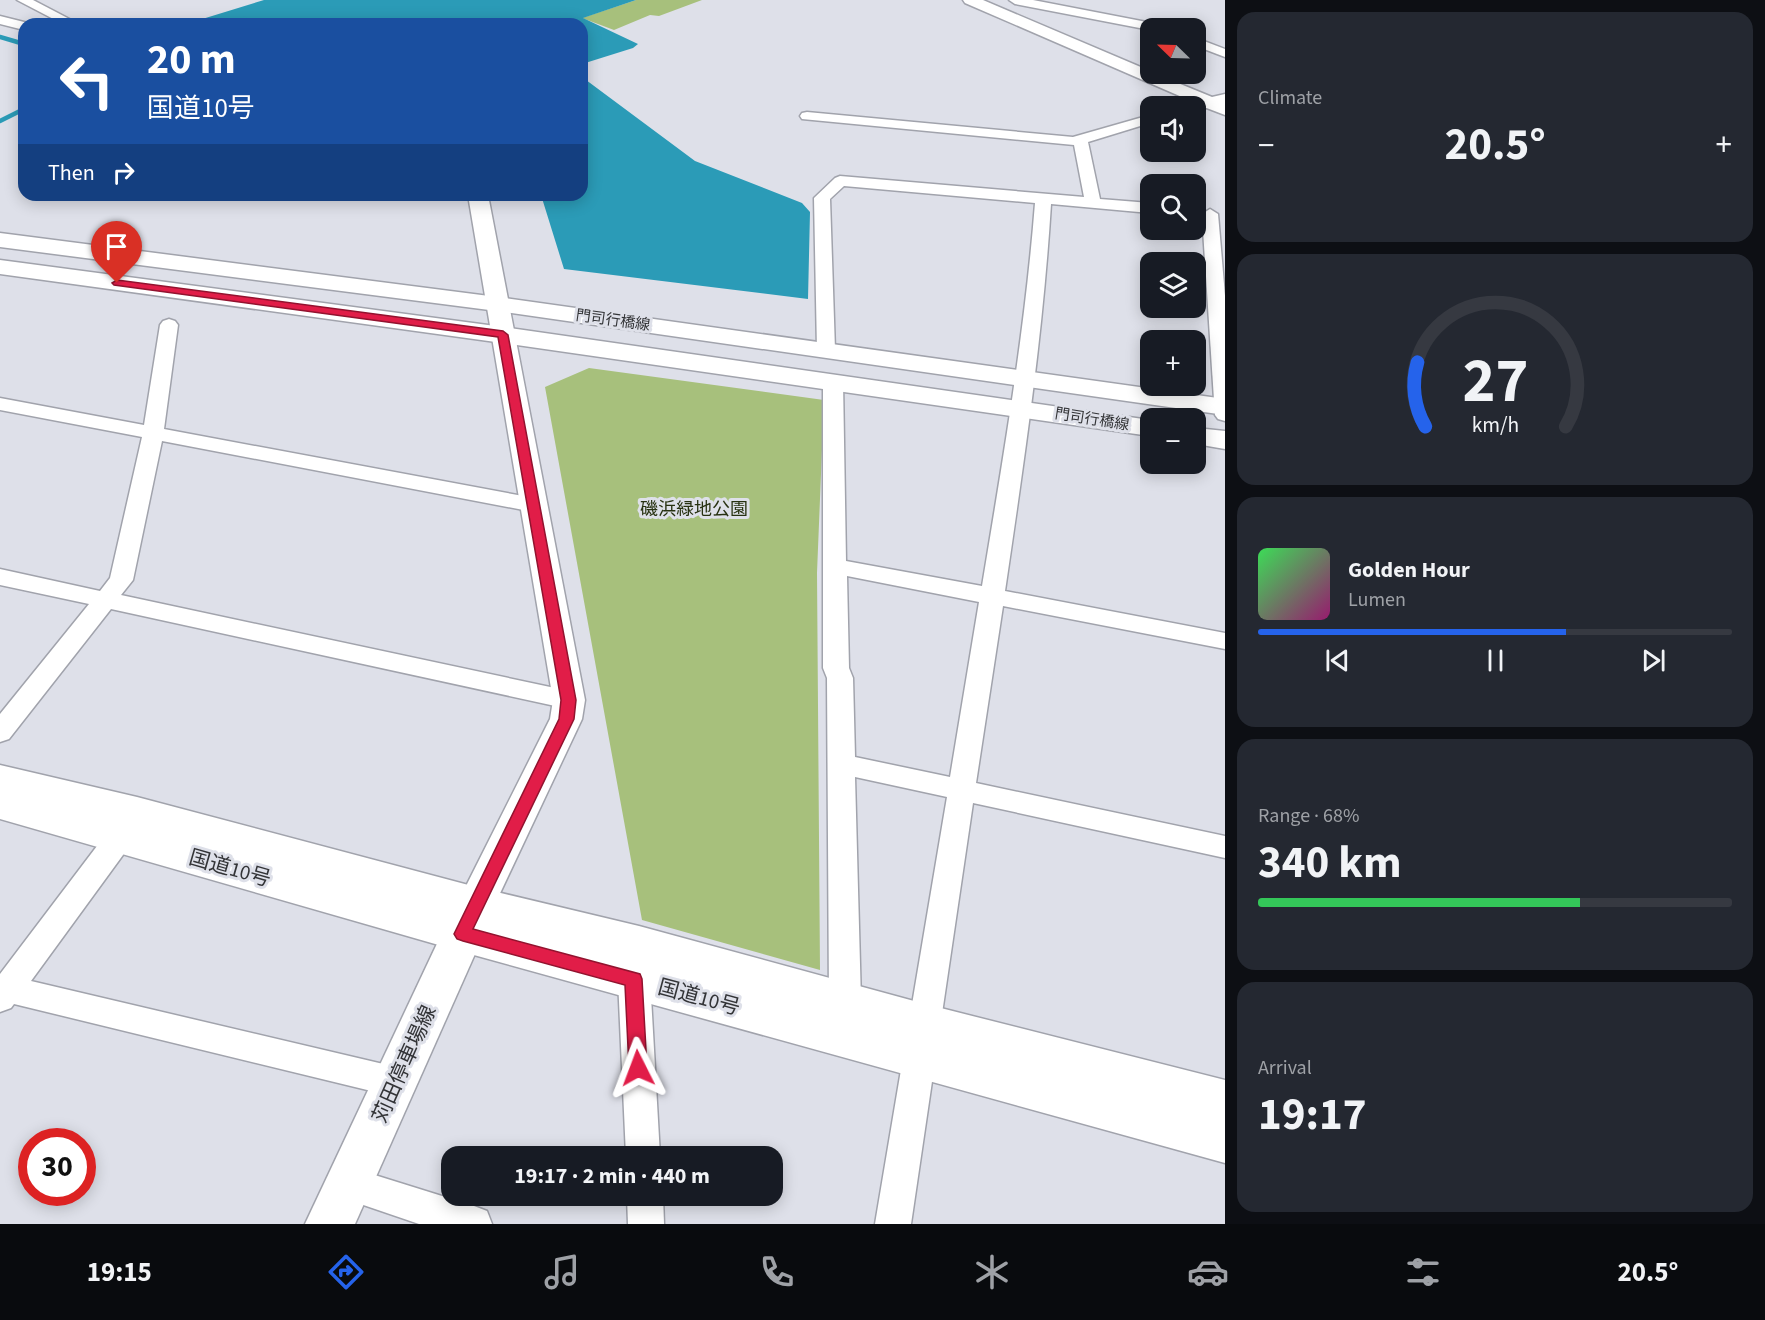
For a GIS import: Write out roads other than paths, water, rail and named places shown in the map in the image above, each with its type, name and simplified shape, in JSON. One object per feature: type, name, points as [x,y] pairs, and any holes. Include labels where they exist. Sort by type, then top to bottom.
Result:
[{"type":"main road","name":"門司行橋線","points":[[0,240],[497,304],[1225,407]]},
{"type":"main road","name":"門司行橋線","points":[[0,267],[833,381],[1140,426]]},
{"type":"main road","points":[[1206,437],[1225,440]]},
{"type":"main road","name":"国道10号","points":[[0,779],[129,825],[922,1040],[1225,1140]]},
{"type":"main road","name":"国道10号","points":[[0,804],[129,825]]},
{"type":"main road","name":"苅田停車場線","points":[[330,1224],[469,919]]},
{"type":"main road","name":"国道10号","points":[[636,962],[845,1002],[922,1040],[1225,1102]]},
{"type":"street","points":[[23,0],[60,18]]},
{"type":"street","points":[[970,0],[1214,104]]},
{"type":"street","points":[[1015,0],[1140,25]]},
{"type":"street","points":[[0,20],[18,24]]},
{"type":"street","points":[[1206,46],[1225,53]]},
{"type":"street","points":[[807,116],[1074,141],[1140,122]]},
{"type":"street","points":[[1080,139],[1093,203]]},
{"type":"street","points":[[826,350],[822,198],[840,181],[1140,207]]},
{"type":"street","points":[[893,1224],[1022,408],[1040,259],[1043,198]]},
{"type":"street","points":[[469,919],[566,719],[569,700],[479,201]]},
{"type":"street","points":[[1210,214],[1225,415]]},
{"type":"street","points":[[0,732],[121,580],[153,433],[169,325]]},
{"type":"street","points":[[833,381],[836,668],[840,678],[845,1002]]},
{"type":"street","points":[[0,404],[534,505]]},
{"type":"street","points":[[835,566],[1225,642]]},
{"type":"street","points":[[0,577],[569,700]]},
{"type":"street","points":[[842,764],[1225,847]]},
{"type":"street","points":[[129,825],[2,993],[396,1082]]},
{"type":"street","points":[[636,962],[643,1146]]},
{"type":"street","points":[[349,1184],[474,1224]]},
{"type":"street","points":[[645,1206],[646,1224]]},
{"type":"water","points":[[264,0],[636,0],[583,18],[206,18]]},
{"type":"water","points":[[588,20],[638,44],[633,48],[588,62]]},
{"type":"water","points":[[588,81],[695,161],[802,203],[810,212],[808,299],[564,269],[543,201],[588,201]]},
{"type":"waterway","points":[[0,37],[18,42]]},
{"type":"waterway","points":[[0,121],[18,112]]},
{"type":"park label","name":"磯浜緑地公園","points":[[694,509]]}]
